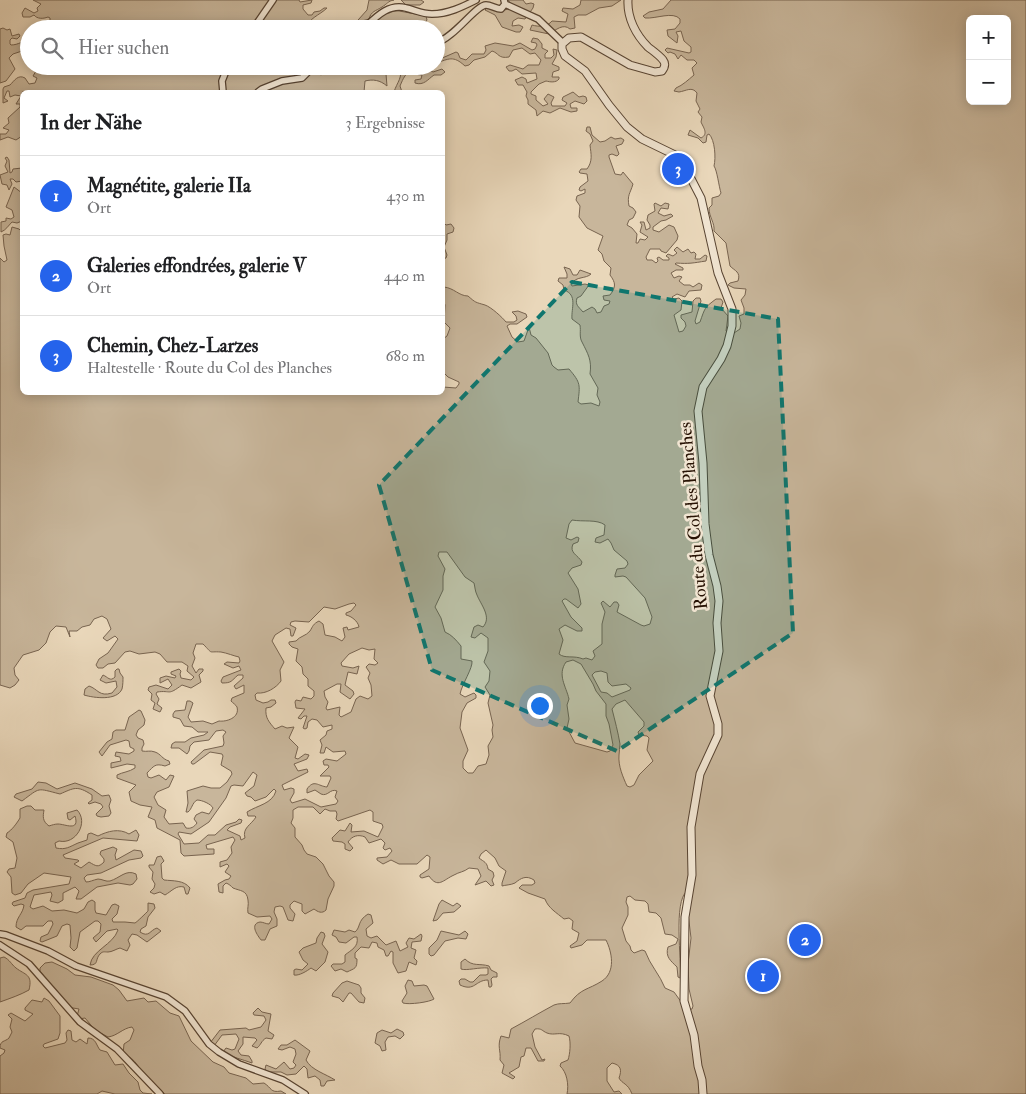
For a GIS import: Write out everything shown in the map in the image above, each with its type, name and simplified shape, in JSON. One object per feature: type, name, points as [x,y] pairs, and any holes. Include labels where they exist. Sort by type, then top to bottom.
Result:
[{"type":"street","points":[[259,20],[272,0]]},
{"type":"street","points":[[373,20],[382,11],[396,6],[406,7],[415,12],[440,14],[476,0]]},
{"type":"street","points":[[445,39],[451,36],[482,6],[488,5],[501,9],[505,2],[538,18],[563,42],[572,36],[581,37],[630,65],[652,72],[662,72],[664,61],[643,41],[632,24],[628,12],[628,0]]},
{"type":"street","name":"Route du Col des Planches","points":[[563,42],[562,49],[564,54],[584,71],[624,125],[642,139],[675,155],[689,174],[703,204],[718,274],[732,309],[732,326],[727,346],[703,387],[698,411],[703,458],[705,524],[719,601],[717,622],[718,654],[710,696],[718,724],[718,735],[700,774],[692,826],[693,873],[684,921],[684,1001],[694,1035],[703,1094]]},
{"type":"street","points":[[223,90],[222,81],[224,75]]},
{"type":"street","points":[[261,90],[282,81],[302,78],[305,75]]},
{"type":"street","points":[[0,934],[48,951],[76,966],[163,996],[183,1010],[218,1052],[239,1064],[279,1078],[305,1094]]},
{"type":"street","points":[[0,945],[29,964],[80,1022],[116,1049],[160,1094]]},
{"type":"highlighted area","points":[[572,282],[778,319],[793,633],[617,751],[432,670],[379,485]]},
{"type":"shaded area","points":[[33,0],[299,0],[300,2],[312,0],[311,3],[303,5],[303,9],[308,15],[327,8],[311,20],[50,20],[48,17],[38,18],[34,15],[23,17],[22,13],[25,8],[34,13],[38,11],[37,8],[41,4]]},
{"type":"shaded area","points":[[369,0],[394,0],[371,14],[369,19],[358,20],[367,10]]},
{"type":"shaded area","points":[[401,0],[421,0],[424,2],[420,5],[406,5]]},
{"type":"shaded area","points":[[508,0],[523,0],[526,4],[534,4],[525,19],[518,18],[513,21],[512,26],[519,25],[523,27],[520,32],[502,27],[495,15],[485,10],[487,8],[501,11],[510,8],[511,4]]},
{"type":"shaded area","points":[[581,0],[621,0],[612,6],[599,8],[586,15],[574,17],[575,28],[562,27],[549,34],[530,30],[532,25],[543,26],[552,21],[566,22],[568,14],[562,11],[563,8],[573,9],[580,5]]},
{"type":"shaded area","points":[[671,0],[1026,0],[1026,1094],[632,1094],[619,1078],[619,1067],[612,1063],[607,1068],[607,1081],[614,1092],[619,1091],[622,1094],[567,1094],[567,1079],[560,1066],[561,1063],[568,1060],[569,1036],[550,1034],[541,1029],[535,1029],[532,1034],[535,1047],[542,1060],[545,1059],[544,1061],[538,1061],[531,1048],[526,1048],[524,1056],[521,1057],[519,1067],[509,1073],[515,1077],[513,1079],[502,1073],[504,1065],[500,1060],[499,1043],[501,1036],[509,1038],[511,1029],[554,1005],[570,1003],[581,992],[602,981],[609,972],[612,962],[606,940],[587,940],[582,945],[571,948],[570,946],[577,941],[579,933],[572,929],[573,921],[569,918],[564,919],[550,908],[545,899],[519,888],[522,885],[532,885],[535,883],[534,880],[524,878],[513,884],[502,886],[506,871],[499,866],[495,858],[486,850],[479,858],[493,872],[492,880],[494,885],[491,886],[486,881],[475,885],[481,876],[478,869],[469,868],[438,883],[429,876],[420,877],[429,869],[430,857],[427,855],[417,864],[399,864],[391,860],[383,864],[377,858],[387,857],[392,851],[390,848],[385,850],[383,848],[385,843],[381,839],[369,843],[365,837],[355,836],[348,842],[353,848],[350,851],[345,849],[345,844],[342,842],[333,841],[332,838],[340,830],[345,831],[350,823],[352,825],[351,832],[364,831],[378,837],[383,827],[382,824],[373,821],[373,812],[370,810],[338,821],[336,819],[336,811],[325,809],[320,814],[313,807],[298,807],[293,810],[291,823],[295,828],[295,837],[307,854],[316,857],[323,864],[334,882],[334,886],[328,899],[326,910],[323,912],[318,912],[314,909],[305,914],[302,911],[302,904],[294,901],[290,905],[295,914],[293,921],[288,920],[283,907],[275,907],[274,912],[277,926],[270,929],[265,940],[261,940],[255,930],[255,925],[260,922],[269,924],[272,919],[270,916],[257,917],[248,913],[246,894],[227,883],[223,886],[223,893],[219,892],[218,884],[229,879],[231,876],[225,872],[229,866],[227,864],[220,867],[220,862],[227,860],[232,853],[231,847],[235,840],[233,837],[206,845],[207,849],[214,849],[214,854],[184,856],[181,853],[180,840],[157,828],[155,820],[148,817],[152,807],[131,801],[129,792],[136,785],[117,778],[117,775],[135,768],[135,765],[127,764],[111,768],[111,763],[121,761],[120,757],[115,756],[116,752],[129,754],[134,751],[130,747],[129,741],[126,740],[110,745],[102,756],[99,752],[112,739],[113,732],[125,730],[129,717],[139,710],[141,711],[145,720],[144,725],[138,730],[136,735],[143,740],[142,751],[157,753],[169,761],[170,764],[155,766],[147,773],[148,777],[151,778],[159,775],[166,780],[170,775],[174,776],[169,787],[157,792],[154,797],[158,805],[166,810],[164,817],[169,824],[183,823],[186,828],[194,827],[197,823],[194,819],[196,815],[202,812],[209,814],[213,808],[206,802],[197,800],[189,811],[186,812],[188,803],[187,791],[203,786],[220,788],[232,774],[231,771],[221,765],[222,754],[210,752],[194,764],[191,762],[204,750],[223,746],[223,736],[226,732],[223,730],[216,731],[209,740],[194,742],[187,754],[179,748],[171,748],[172,744],[175,742],[185,742],[208,732],[198,732],[192,727],[184,726],[180,719],[173,717],[173,714],[175,711],[185,710],[187,701],[190,701],[193,703],[188,717],[191,722],[203,721],[212,724],[234,717],[237,707],[231,701],[232,698],[244,693],[244,685],[236,689],[234,686],[243,678],[243,675],[238,675],[228,683],[222,683],[221,681],[223,677],[241,670],[239,666],[233,668],[224,664],[227,662],[239,663],[239,657],[221,652],[211,652],[203,644],[196,644],[193,653],[195,658],[192,666],[196,673],[199,669],[203,669],[199,675],[201,682],[191,688],[182,685],[171,692],[157,692],[156,694],[159,699],[157,704],[162,708],[160,712],[153,709],[155,703],[151,700],[152,694],[148,690],[149,687],[156,685],[168,689],[172,685],[168,679],[160,683],[160,678],[166,676],[175,678],[176,676],[171,674],[171,672],[179,669],[181,671],[181,678],[191,680],[194,677],[187,671],[188,666],[182,662],[167,662],[160,654],[155,652],[139,654],[130,651],[125,652],[115,663],[98,668],[96,665],[99,659],[108,653],[118,639],[115,636],[107,641],[103,638],[111,629],[107,619],[102,616],[94,619],[90,625],[82,627],[77,631],[69,631],[70,637],[66,627],[56,626],[50,632],[46,643],[39,650],[23,655],[14,668],[15,675],[19,680],[15,685],[10,688],[0,685],[0,258],[4,262],[7,260],[3,235],[10,235],[12,227],[20,230],[20,395],[445,395],[445,387],[456,388],[459,382],[445,374],[445,338],[450,328],[445,323],[445,287],[487,306],[506,322],[517,320],[512,312],[518,311],[526,314],[527,317],[517,324],[507,326],[512,337],[518,342],[524,341],[529,327],[531,335],[536,338],[548,353],[552,365],[558,370],[569,369],[578,381],[578,402],[599,406],[598,388],[590,374],[590,361],[581,340],[580,325],[572,319],[572,298],[558,281],[559,278],[567,278],[564,267],[570,269],[573,275],[577,275],[580,270],[591,274],[573,281],[571,284],[572,286],[589,285],[576,300],[578,307],[583,312],[592,307],[597,313],[601,312],[610,301],[604,300],[603,296],[610,295],[614,287],[610,275],[611,268],[604,261],[602,254],[598,250],[603,236],[587,228],[579,217],[580,206],[576,200],[577,196],[585,193],[585,189],[579,190],[588,181],[587,174],[579,172],[581,169],[587,169],[591,160],[590,145],[593,141],[590,134],[586,131],[587,127],[590,127],[592,135],[600,142],[611,137],[624,140],[622,144],[616,146],[619,154],[617,156],[612,154],[609,157],[615,174],[621,175],[623,172],[633,184],[628,202],[629,206],[636,212],[627,225],[637,234],[636,243],[640,239],[645,240],[648,237],[640,232],[642,225],[640,222],[644,222],[646,230],[650,228],[647,220],[648,215],[655,211],[654,204],[661,206],[665,203],[669,204],[668,209],[661,208],[658,213],[664,216],[671,214],[673,216],[661,221],[653,227],[653,230],[659,232],[669,225],[674,227],[678,236],[677,240],[666,253],[660,249],[650,249],[646,257],[647,260],[652,260],[656,263],[659,257],[663,260],[669,260],[666,256],[668,254],[673,256],[677,253],[674,250],[677,247],[683,252],[688,249],[691,253],[694,252],[696,254],[695,259],[707,256],[706,261],[676,263],[683,270],[676,270],[671,273],[674,278],[682,277],[679,281],[684,285],[693,287],[699,283],[702,285],[701,290],[689,291],[685,297],[677,294],[672,297],[674,299],[679,298],[682,301],[681,310],[674,315],[679,332],[683,331],[686,326],[681,315],[692,312],[693,301],[696,298],[700,298],[701,301],[695,321],[696,324],[700,322],[707,307],[716,299],[721,299],[723,302],[721,308],[728,316],[726,331],[734,333],[740,329],[739,316],[744,314],[741,300],[745,295],[746,289],[734,288],[728,285],[738,281],[739,276],[730,266],[726,243],[714,231],[709,211],[712,205],[712,198],[719,196],[721,193],[714,166],[713,140],[709,134],[707,135],[706,142],[703,143],[698,138],[688,135],[690,130],[701,138],[705,135],[701,122],[702,117],[698,112],[700,109],[696,101],[697,93],[691,89],[679,92],[674,91],[694,75],[692,68],[697,63],[694,60],[687,60],[681,55],[678,59],[675,54],[668,53],[665,50],[667,48],[691,52],[691,47],[684,41],[681,31],[676,32],[678,36],[677,43],[668,36],[667,30],[675,29],[680,23],[680,19],[673,16],[645,18],[643,16],[649,12],[663,9]],"holes":[[[572,520],[594,521],[605,525],[604,535],[596,538],[595,542],[600,543],[608,539],[614,550],[627,561],[628,564],[625,568],[617,569],[615,577],[626,577],[645,598],[652,617],[650,624],[644,626],[617,612],[619,605],[617,602],[614,602],[610,607],[603,601],[601,603],[605,612],[602,624],[602,644],[593,651],[595,656],[592,660],[559,654],[563,640],[559,629],[565,625],[577,631],[582,631],[582,628],[571,617],[562,601],[566,599],[578,608],[581,604],[578,589],[568,573],[572,568],[581,565],[582,562],[572,550],[573,544],[578,542],[579,538],[571,540],[566,538],[569,524]],[[439,552],[447,552],[465,577],[474,583],[476,594],[486,615],[483,627],[478,625],[474,627],[471,637],[475,638],[481,633],[488,638],[488,651],[484,662],[490,671],[489,681],[485,687],[490,695],[488,703],[493,725],[493,737],[488,746],[489,755],[486,764],[478,766],[473,773],[468,773],[463,768],[463,761],[468,750],[460,728],[462,712],[467,703],[476,698],[474,693],[465,697],[460,694],[472,661],[461,659],[461,646],[452,636],[445,632],[435,607],[443,590],[445,569],[438,556]],[[354,603],[356,605],[346,615],[354,619],[359,627],[348,630],[347,627],[343,628],[345,637],[342,641],[325,635],[323,624],[319,621],[314,624],[307,634],[296,641],[289,642],[292,647],[298,649],[296,661],[302,667],[303,674],[308,679],[308,686],[314,691],[314,696],[311,699],[303,697],[301,701],[296,700],[295,702],[296,708],[305,709],[298,718],[301,719],[307,716],[303,728],[307,728],[308,722],[312,719],[317,720],[323,727],[332,725],[332,729],[327,731],[326,735],[320,740],[322,745],[320,753],[324,753],[326,747],[333,752],[345,751],[346,754],[337,761],[326,759],[323,761],[324,765],[329,767],[320,776],[330,776],[331,778],[327,787],[312,784],[307,789],[307,793],[315,790],[323,795],[335,790],[337,791],[335,797],[338,801],[336,804],[321,807],[305,799],[292,803],[290,800],[294,789],[284,790],[282,785],[308,772],[307,769],[298,771],[294,764],[307,759],[309,755],[305,754],[298,759],[295,758],[298,747],[289,738],[294,727],[287,728],[282,726],[275,729],[266,715],[266,708],[276,703],[275,700],[263,703],[256,700],[255,695],[270,690],[281,681],[280,670],[284,662],[272,641],[275,635],[286,628],[290,629],[291,636],[293,636],[296,628],[290,625],[291,622],[309,622],[324,607],[335,609]],[[362,648],[375,649],[374,659],[378,663],[375,665],[369,664],[366,667],[370,673],[368,678],[372,696],[368,699],[360,696],[356,699],[351,712],[341,717],[339,715],[340,707],[327,710],[328,702],[324,691],[337,684],[341,684],[340,692],[350,699],[354,694],[345,685],[348,672],[357,674],[359,666],[353,668],[342,666],[341,663],[349,654]],[[573,660],[581,664],[596,691],[606,704],[606,716],[613,745],[610,751],[607,752],[575,743],[567,728],[569,719],[567,705],[569,699],[562,671],[566,662]],[[595,672],[607,673],[608,682],[612,686],[626,684],[631,688],[612,697],[607,693],[601,692],[592,675]],[[625,700],[644,722],[644,726],[638,732],[639,735],[649,738],[647,750],[653,761],[639,775],[634,785],[630,787],[627,786],[620,767],[620,744],[612,709],[616,704]],[[253,772],[257,775],[254,786],[245,793],[247,796],[255,801],[266,797],[274,789],[276,791],[268,802],[247,812],[248,816],[256,817],[246,829],[245,838],[241,840],[240,836],[227,830],[241,823],[242,820],[239,819],[226,825],[215,835],[208,835],[199,843],[184,844],[178,834],[179,832],[191,834],[209,822],[226,798],[231,786],[243,786]],[[687,891],[692,896],[688,913],[691,938],[688,964],[689,989],[693,1006],[692,1009],[687,1010],[674,992],[665,988],[645,951],[642,950],[634,953],[631,950],[622,928],[628,915],[627,897],[630,896],[635,900],[645,901],[648,904],[649,912],[656,913],[661,918],[665,934],[672,935],[678,939],[676,944],[668,947],[667,954],[677,967],[678,977],[680,978],[679,919],[683,897]]]},
{"type":"shaded area","points":[[394,10],[426,16],[427,20],[377,20]]},
{"type":"shaded area","points":[[0,29],[10,29],[12,36],[19,34],[20,36],[17,39],[12,38],[10,40],[10,44],[20,43],[20,52],[9,58],[15,69],[6,81],[0,83]]},
{"type":"shaded area","points":[[533,38],[538,39],[542,44],[542,48],[548,51],[545,54],[545,58],[551,58],[554,55],[553,49],[557,50],[552,64],[559,67],[559,70],[553,72],[552,77],[559,77],[559,79],[555,82],[546,81],[539,84],[531,94],[536,96],[536,100],[543,106],[548,104],[544,99],[548,94],[554,97],[551,103],[552,106],[565,106],[567,103],[562,100],[563,97],[573,92],[579,97],[586,97],[587,101],[584,104],[575,101],[570,104],[571,108],[577,108],[577,111],[571,112],[560,108],[550,113],[543,111],[537,116],[536,110],[528,104],[527,92],[523,85],[518,85],[515,80],[522,77],[526,79],[527,83],[537,79],[536,73],[522,74],[516,69],[509,71],[506,67],[510,65],[523,69],[528,65],[539,65],[541,60],[535,53],[530,54],[522,48],[513,50],[509,57],[501,57],[492,51],[485,57],[474,60],[465,66],[454,59],[445,60],[445,57],[456,52],[460,58],[466,60],[472,54],[484,54],[485,46],[495,43],[513,46],[520,43],[532,50],[535,49],[536,43],[531,42]]},
{"type":"shaded area","points":[[386,75],[387,86],[382,82],[371,80],[365,81],[364,90],[20,90],[20,96],[10,97],[9,91],[7,91],[4,98],[8,101],[3,103],[4,87],[20,77],[25,78],[29,84],[35,83],[37,78],[33,76]]},
{"type":"shaded area","points":[[400,75],[406,75],[400,86],[401,90],[395,90]]},
{"type":"shaded area","points":[[422,75],[434,75],[426,82],[421,84],[415,83],[415,80],[421,79]]},
{"type":"shaded area","points":[[20,107],[20,137],[16,140],[8,137],[0,140],[0,134],[6,134],[9,130],[3,128],[9,123],[8,118]]},
{"type":"shaded area","points":[[7,157],[9,160],[10,173],[13,169],[20,168],[20,181],[16,182],[10,179],[12,184],[9,190],[7,185],[2,184],[0,175],[8,172],[5,166],[7,161],[5,158]]},
{"type":"shaded area","points":[[14,187],[20,192],[20,222],[12,222],[1,232],[1,222],[6,221],[6,218],[11,219],[14,217],[12,210],[6,207]]},
{"type":"shaded area","points":[[445,224],[451,224],[454,228],[453,232],[447,234],[445,245]]},
{"type":"shaded area","points":[[117,669],[119,669],[123,677],[122,689],[119,693],[105,698],[84,695],[85,689],[89,686],[104,694],[112,693],[117,687],[116,681],[106,683],[100,680],[103,675],[110,679],[115,677]]},
{"type":"shaded area","points":[[38,782],[46,783],[57,789],[75,783],[92,789],[102,796],[109,795],[111,813],[109,816],[97,816],[96,814],[103,807],[101,804],[95,802],[89,804],[92,800],[92,795],[76,788],[60,794],[39,790],[22,801],[14,797],[16,794],[32,789]]},
{"type":"shaded area","points":[[31,806],[35,810],[44,810],[44,820],[49,826],[58,824],[74,826],[75,816],[70,820],[67,813],[77,810],[82,820],[79,832],[71,840],[55,843],[56,848],[67,848],[87,840],[88,834],[91,833],[98,836],[117,831],[129,834],[136,830],[139,835],[137,841],[103,838],[63,855],[65,858],[78,860],[74,864],[81,868],[89,862],[100,865],[104,862],[100,854],[101,851],[113,847],[117,849],[116,860],[134,850],[141,851],[143,856],[129,860],[101,873],[87,875],[84,878],[86,882],[98,879],[108,881],[114,880],[126,873],[132,873],[136,874],[137,879],[133,884],[118,883],[97,887],[81,899],[76,899],[79,891],[75,887],[63,893],[63,900],[58,903],[50,901],[51,892],[34,895],[30,907],[33,909],[43,906],[52,911],[64,910],[77,913],[84,909],[88,902],[92,900],[95,902],[96,913],[106,915],[112,905],[115,904],[119,906],[117,914],[112,919],[113,922],[135,923],[148,911],[148,903],[154,904],[155,908],[148,917],[146,926],[140,932],[147,934],[157,928],[161,931],[147,942],[132,934],[128,940],[130,945],[127,951],[120,948],[110,952],[103,952],[96,963],[90,965],[95,955],[112,940],[117,929],[107,931],[96,942],[93,938],[100,932],[101,924],[95,921],[80,932],[77,948],[74,951],[70,947],[70,925],[62,926],[57,936],[42,942],[40,941],[41,937],[48,934],[53,924],[52,921],[48,921],[43,926],[26,926],[21,930],[16,927],[24,905],[14,906],[13,902],[25,898],[27,893],[33,890],[69,884],[71,877],[44,873],[28,884],[21,893],[15,895],[12,893],[11,877],[7,872],[9,869],[15,868],[17,858],[13,842],[6,837],[7,833],[20,818],[20,809]]},
{"type":"shaded area","points":[[161,856],[164,861],[161,864],[162,878],[188,885],[190,888],[188,894],[186,894],[184,887],[176,888],[165,895],[160,892],[154,894],[150,892],[155,884],[152,879],[153,872],[149,865],[154,865],[157,857]]},
{"type":"shaded area","points":[[442,900],[453,906],[457,903],[461,906],[454,912],[443,913],[437,920],[433,921],[439,904]]},
{"type":"shaded area","points":[[368,914],[371,915],[373,923],[366,929],[367,936],[371,938],[377,936],[386,945],[396,941],[400,951],[408,947],[406,943],[409,938],[414,939],[421,934],[421,941],[412,942],[411,948],[416,950],[414,958],[417,961],[416,965],[409,962],[406,971],[398,973],[393,963],[393,952],[391,951],[386,956],[384,950],[378,947],[377,943],[372,942],[369,948],[361,947],[355,953],[357,965],[355,968],[347,972],[341,969],[335,971],[331,966],[345,962],[345,955],[354,948],[357,943],[357,937],[346,943],[339,942],[332,935],[334,930],[355,932],[362,919]]},
{"type":"shaded area","points":[[441,931],[459,935],[465,931],[468,934],[466,939],[458,938],[445,941],[434,955],[431,956],[429,948],[437,940]]},
{"type":"shaded area","points":[[321,932],[325,936],[322,944],[328,952],[325,962],[316,971],[311,968],[301,974],[294,975],[294,970],[302,970],[308,964],[303,960],[299,952],[303,948],[316,943]]},
{"type":"shaded area","points":[[4,957],[29,978],[30,985],[29,990],[0,1002],[0,958]]},
{"type":"shaded area","points":[[465,959],[473,964],[489,966],[491,970],[497,973],[497,977],[491,979],[491,987],[489,987],[488,980],[469,987],[460,985],[459,981],[461,979],[473,982],[480,975],[488,974],[488,968],[461,969],[461,962]]},
{"type":"shaded area","points":[[52,962],[75,975],[91,977],[113,985],[127,1001],[144,998],[148,1002],[156,1001],[170,1013],[179,1016],[191,1041],[213,1062],[224,1067],[229,1073],[246,1078],[253,1084],[264,1083],[273,1091],[281,1091],[286,1094],[165,1094],[144,1075],[135,1061],[123,1054],[124,1044],[130,1040],[134,1030],[132,1027],[108,1037],[95,1030],[85,1018],[79,1019],[77,1016],[79,1009],[67,1007],[40,971],[40,968],[45,963]]},
{"type":"shaded area","points":[[408,980],[412,981],[414,986],[427,986],[434,999],[419,1003],[403,1003],[402,1001],[407,993],[405,986]]},
{"type":"shaded area","points":[[347,981],[359,985],[361,993],[365,998],[364,1003],[359,1002],[351,993],[343,1002],[339,998],[332,996],[342,983]]},
{"type":"shaded area","points":[[44,998],[49,1001],[60,1016],[58,1039],[44,1044],[45,1048],[65,1043],[68,1030],[71,1031],[72,1040],[76,1042],[80,1039],[87,1044],[88,1038],[93,1039],[100,1050],[107,1052],[115,1065],[123,1064],[138,1082],[143,1093],[152,1094],[115,1094],[102,1091],[97,1094],[0,1094],[0,1056],[5,1050],[0,1048],[0,1045],[9,1038],[12,1032],[10,1027],[12,1019],[8,1015],[11,1013],[25,1021],[33,1014],[25,1010],[25,1008],[32,1000],[42,1002]]},
{"type":"shaded area","points":[[258,1008],[262,1012],[271,1014],[268,1031],[274,1035],[272,1039],[264,1039],[257,1048],[252,1046],[257,1040],[255,1038],[243,1037],[243,1044],[238,1051],[241,1055],[249,1056],[252,1063],[223,1052],[226,1048],[235,1049],[239,1039],[236,1034],[222,1035],[214,1046],[210,1043],[220,1030],[246,1028],[249,1030],[261,1027],[266,1020],[264,1016],[254,1015],[253,1013]]},
{"type":"shaded area","points":[[397,1029],[403,1032],[404,1035],[400,1039],[395,1036],[388,1037],[385,1042],[386,1050],[382,1051],[380,1046],[375,1043],[377,1033],[382,1030],[391,1033]]},
{"type":"shaded area","points":[[295,1040],[310,1051],[306,1060],[308,1063],[335,1080],[327,1081],[324,1086],[321,1086],[320,1080],[315,1076],[308,1078],[307,1069],[304,1066],[296,1074],[287,1075],[281,1072],[268,1072],[265,1069],[266,1065],[276,1069],[284,1062],[290,1069],[294,1068],[296,1065],[293,1062],[296,1054],[295,1049],[290,1047],[282,1050],[278,1049],[281,1045],[287,1045]]},
{"type":"place","name":"Chemin, Chez-Larzes","points":[[678,169]]},
{"type":"place","name":"Galeries effondrées, galerie V","points":[[805,940]]},
{"type":"place","name":"Magnétite, galerie IIa","points":[[763,976]]}]
